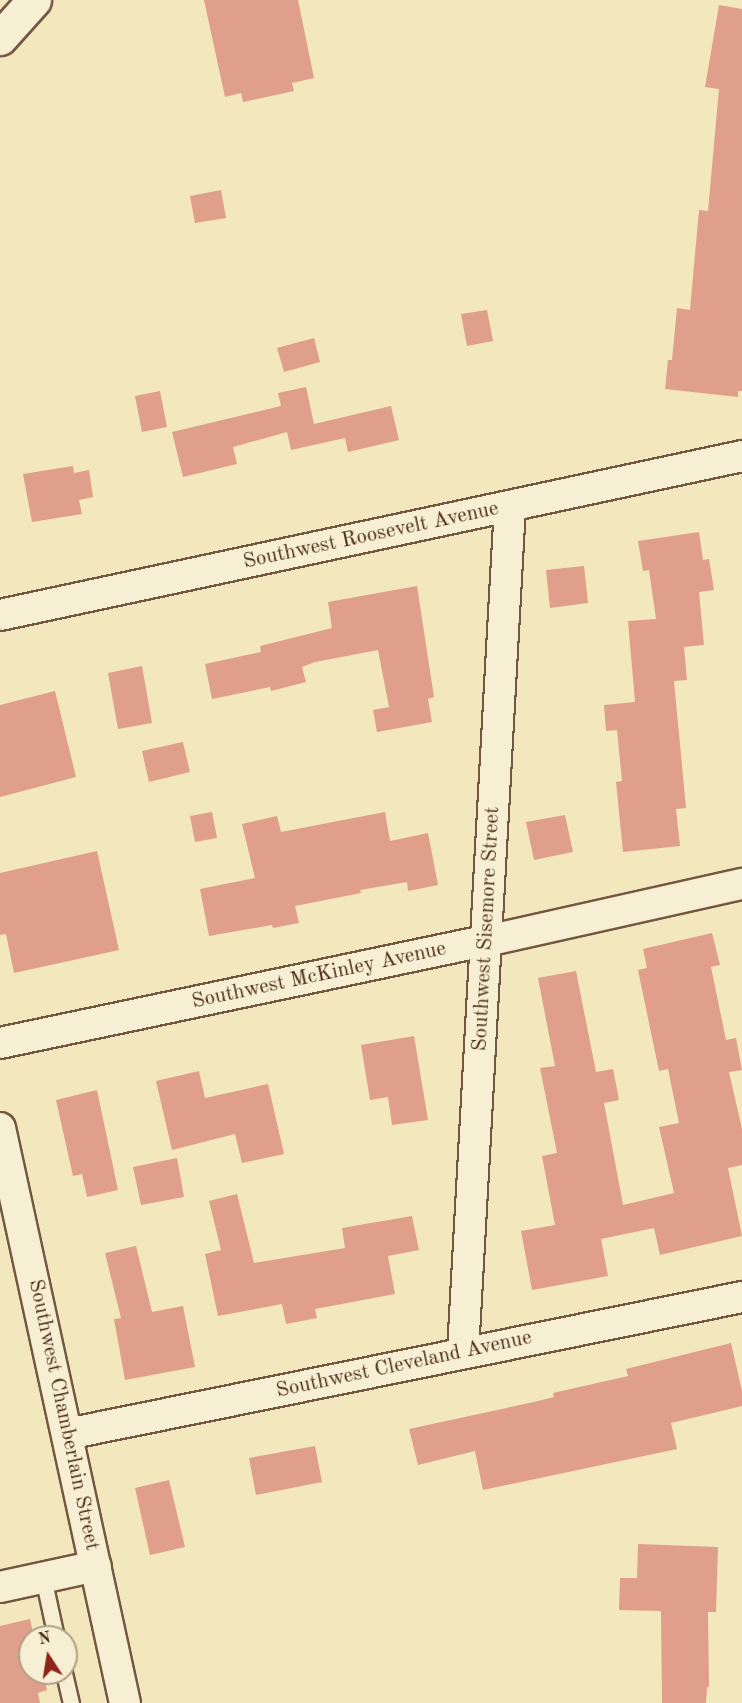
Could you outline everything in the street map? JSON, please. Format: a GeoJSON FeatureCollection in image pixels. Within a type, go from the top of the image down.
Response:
{"type":"FeatureCollection","features":[{"type":"Feature","properties":{"kind":"street"},"geometry":{"type":"LineString","coordinates":[[0,38],[34,0]]}},
{"type":"Feature","properties":{"kind":"street","name":"Southwest Roosevelt Avenue"},"geometry":{"type":"LineString","coordinates":[[0,615],[742,456]]}},
{"type":"Feature","properties":{"kind":"street","name":"Southwest Sisemore Street"},"geometry":{"type":"LineString","coordinates":[[463,1352],[510,506]]}},
{"type":"Feature","properties":{"kind":"street","name":"Southwest McKinley Avenue"},"geometry":{"type":"LineString","coordinates":[[0,1043],[486,941],[742,884]]}},
{"type":"Feature","properties":{"kind":"street","name":"Southwest Chamberlain Street"},"geometry":{"type":"LineString","coordinates":[[0,1128],[9,1208],[67,1434],[125,1703]]}},
{"type":"Feature","properties":{"kind":"street","name":"Southwest Cleveland Avenue"},"geometry":{"type":"LineString","coordinates":[[67,1434],[742,1297]]}},
{"type":"Feature","properties":{"kind":"street"},"geometry":{"type":"LineString","coordinates":[[0,1587],[96,1566]]}},
{"type":"Feature","properties":{"kind":"lane"},"geometry":{"type":"LineString","coordinates":[[43,1578],[53,1625]]}},
{"type":"Feature","properties":{"kind":"lane"},"geometry":{"type":"LineString","coordinates":[[67,1685],[71,1703]]}},
{"type":"Feature","properties":{"kind":"building"},"geometry":{"type":"Polygon","coordinates":[[[204,0],[298,0],[314,78],[292,83],[294,91],[243,102],[241,93],[225,97],[204,0]]]}},
{"type":"Feature","properties":{"kind":"building"},"geometry":{"type":"Polygon","coordinates":[[[719,5],[742,9],[742,391],[738,391],[738,397],[665,389],[668,360],[672,360],[677,308],[690,310],[699,210],[708,211],[719,89],[705,87],[719,5]]]}},
{"type":"Feature","properties":{"kind":"building"},"geometry":{"type":"Polygon","coordinates":[[[221,190],[226,218],[195,223],[190,196],[221,190]]]}},
{"type":"Feature","properties":{"kind":"building"},"geometry":{"type":"Polygon","coordinates":[[[487,310],[493,341],[467,346],[461,314],[487,310]]]}},
{"type":"Feature","properties":{"kind":"building"},"geometry":{"type":"Polygon","coordinates":[[[314,338],[320,362],[284,372],[277,348],[314,338]]]}},
{"type":"Feature","properties":{"kind":"building"},"geometry":{"type":"Polygon","coordinates":[[[306,387],[314,424],[391,406],[399,440],[348,452],[345,438],[291,450],[287,432],[233,447],[237,464],[183,477],[172,432],[281,406],[278,393],[306,387]]]}},
{"type":"Feature","properties":{"kind":"building"},"geometry":{"type":"Polygon","coordinates":[[[160,391],[167,427],[142,432],[135,396],[160,391]]]}},
{"type":"Feature","properties":{"kind":"building"},"geometry":{"type":"Polygon","coordinates":[[[73,466],[74,473],[89,470],[93,497],[79,500],[82,514],[32,522],[23,474],[73,466]]]}},
{"type":"Feature","properties":{"kind":"building"},"geometry":{"type":"Polygon","coordinates":[[[699,532],[703,560],[709,559],[714,590],[699,592],[704,645],[684,647],[687,680],[674,681],[686,808],[676,809],[680,846],[623,852],[616,782],[622,781],[617,730],[606,731],[604,705],[635,702],[628,621],[656,619],[649,570],[643,571],[638,541],[699,532]]]}},
{"type":"Feature","properties":{"kind":"building"},"geometry":{"type":"Polygon","coordinates":[[[584,566],[588,603],[550,608],[546,570],[584,566]]]}},
{"type":"Feature","properties":{"kind":"building"},"geometry":{"type":"Polygon","coordinates":[[[417,586],[434,697],[428,699],[432,722],[377,732],[373,710],[389,707],[378,650],[315,662],[302,667],[306,682],[271,691],[270,687],[212,699],[205,664],[261,652],[260,646],[332,628],[328,602],[417,586]]]}},
{"type":"Feature","properties":{"kind":"building"},"geometry":{"type":"Polygon","coordinates":[[[142,666],[152,723],[118,729],[108,673],[142,666]]]}},
{"type":"Feature","properties":{"kind":"building"},"geometry":{"type":"Polygon","coordinates":[[[55,691],[76,777],[0,797],[0,705],[55,691]]]}},
{"type":"Feature","properties":{"kind":"building"},"geometry":{"type":"Polygon","coordinates":[[[183,742],[190,772],[149,782],[142,751],[183,742]]]}},
{"type":"Feature","properties":{"kind":"building"},"geometry":{"type":"Polygon","coordinates":[[[212,812],[217,838],[195,842],[190,816],[212,812]]]}},
{"type":"Feature","properties":{"kind":"building"},"geometry":{"type":"Polygon","coordinates":[[[385,812],[390,841],[428,833],[438,885],[408,891],[407,882],[360,890],[361,893],[295,906],[299,923],[273,928],[272,925],[209,936],[200,889],[255,878],[242,824],[277,816],[281,832],[385,812]]]}},
{"type":"Feature","properties":{"kind":"building"},"geometry":{"type":"Polygon","coordinates":[[[565,815],[573,852],[534,860],[526,822],[565,815]]]}},
{"type":"Feature","properties":{"kind":"building"},"geometry":{"type":"Polygon","coordinates":[[[97,851],[119,950],[14,973],[6,934],[0,935],[0,873],[97,851]]]}},
{"type":"Feature","properties":{"kind":"building"},"geometry":{"type":"Polygon","coordinates":[[[712,933],[720,965],[711,967],[726,1040],[736,1038],[742,1070],[729,1072],[742,1129],[742,1165],[728,1168],[742,1236],[660,1255],[654,1228],[601,1239],[608,1276],[532,1290],[521,1231],[555,1225],[542,1156],[557,1153],[540,1068],[555,1066],[538,978],[576,971],[596,1072],[613,1069],[619,1100],[604,1103],[623,1205],[674,1193],[659,1127],[679,1123],[668,1069],[659,1071],[638,970],[647,968],[643,949],[712,933]]]}},
{"type":"Feature","properties":{"kind":"building"},"geometry":{"type":"Polygon","coordinates":[[[414,1036],[428,1120],[392,1125],[388,1097],[370,1100],[361,1045],[414,1036]]]}},
{"type":"Feature","properties":{"kind":"building"},"geometry":{"type":"Polygon","coordinates":[[[199,1071],[205,1098],[268,1084],[284,1154],[242,1163],[235,1134],[172,1150],[156,1081],[199,1071]]]}},
{"type":"Feature","properties":{"kind":"building"},"geometry":{"type":"Polygon","coordinates":[[[97,1090],[118,1190],[87,1197],[82,1174],[73,1176],[56,1100],[97,1090]]]}},
{"type":"Feature","properties":{"kind":"building"},"geometry":{"type":"Polygon","coordinates":[[[177,1158],[184,1197],[141,1205],[133,1167],[177,1158]]]}},
{"type":"Feature","properties":{"kind":"building"},"geometry":{"type":"Polygon","coordinates":[[[237,1194],[254,1263],[345,1248],[342,1228],[412,1216],[419,1250],[388,1256],[395,1294],[315,1309],[317,1318],[286,1324],[282,1304],[218,1316],[205,1254],[221,1250],[209,1201],[237,1194]]]}},
{"type":"Feature","properties":{"kind":"building"},"geometry":{"type":"Polygon","coordinates":[[[136,1246],[152,1312],[183,1306],[195,1367],[125,1380],[114,1319],[121,1318],[105,1253],[136,1246]]]}},
{"type":"Feature","properties":{"kind":"building"},"geometry":{"type":"Polygon","coordinates":[[[731,1343],[742,1391],[742,1406],[671,1423],[677,1449],[483,1490],[475,1451],[418,1465],[409,1429],[554,1397],[553,1393],[628,1376],[626,1369],[731,1343]]]}},
{"type":"Feature","properties":{"kind":"building"},"geometry":{"type":"Polygon","coordinates":[[[315,1446],[322,1482],[256,1495],[249,1458],[315,1446]]]}},
{"type":"Feature","properties":{"kind":"building"},"geometry":{"type":"Polygon","coordinates":[[[169,1480],[185,1547],[150,1555],[135,1488],[169,1480]]]}},
{"type":"Feature","properties":{"kind":"building"},"geometry":{"type":"Polygon","coordinates":[[[638,1544],[718,1547],[716,1612],[708,1612],[709,1687],[707,1687],[706,1703],[662,1703],[661,1611],[619,1610],[620,1578],[637,1578],[638,1544]]]}},
{"type":"Feature","properties":{"kind":"building"},"geometry":{"type":"Polygon","coordinates":[[[30,1619],[31,1625],[18,1625],[18,1685],[46,1685],[47,1690],[38,1693],[40,1703],[0,1703],[0,1626],[30,1619]]]}}]}
